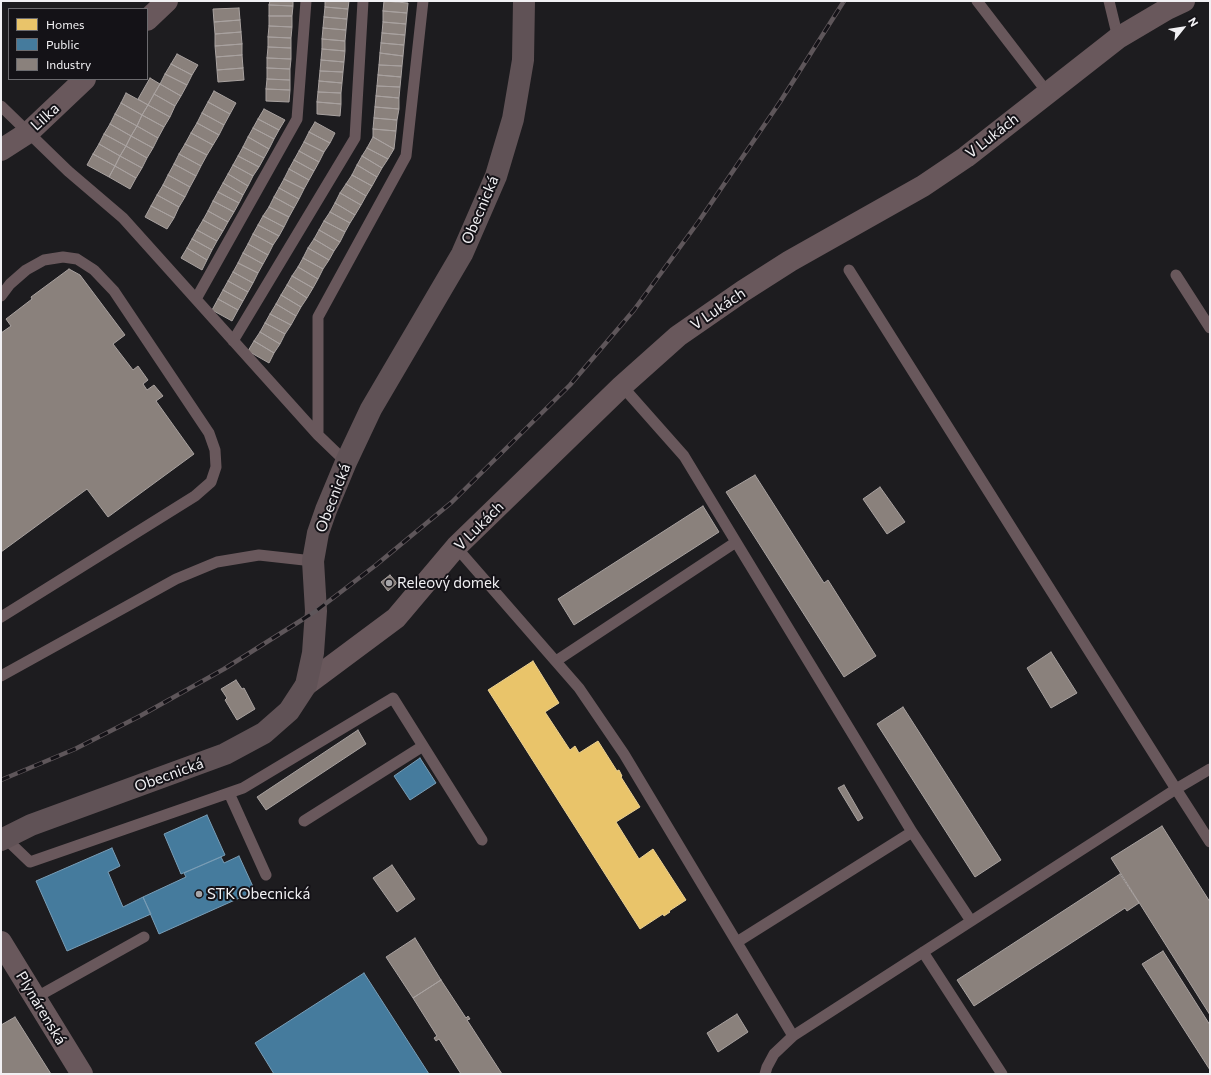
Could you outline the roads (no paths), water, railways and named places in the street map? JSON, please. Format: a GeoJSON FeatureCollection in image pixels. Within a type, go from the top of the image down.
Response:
{"type":"FeatureCollection","features":[{"type":"Feature","properties":{"kind":"street"},"geometry":{"type":"LineString","coordinates":[[148,19],[167,1]]}},
{"type":"Feature","properties":{"kind":"street","name":"Obecnická"},"geometry":{"type":"LineString","coordinates":[[3,839],[31,825],[225,754],[264,733],[289,711],[306,685],[313,653],[316,611],[313,561],[318,533],[346,462],[371,409],[462,254],[496,176],[512,119],[523,60],[524,1]]}},
{"type":"Feature","properties":{"kind":"street","name":"V Lukách"},"geometry":{"type":"LineString","coordinates":[[306,685],[396,618],[456,547],[622,386],[678,336],[743,291],[790,261],[924,186],[966,157],[1047,92],[1118,38],[1167,9],[1184,1]]}},
{"type":"Feature","properties":{"kind":"street","name":"Lilka"},"geometry":{"type":"LineString","coordinates":[[1,150],[30,132],[84,80]]}},
{"type":"Feature","properties":{"kind":"street","name":"Plynárenská"},"geometry":{"type":"LineString","coordinates":[[1,942],[82,1074]]}},
{"type":"Feature","properties":{"kind":"lane"},"geometry":{"type":"LineString","coordinates":[[196,299],[297,119],[306,1]]}},
{"type":"Feature","properties":{"kind":"lane"},"geometry":{"type":"LineString","coordinates":[[233,341],[355,138],[363,1]]}},
{"type":"Feature","properties":{"kind":"lane"},"geometry":{"type":"LineString","coordinates":[[318,434],[318,317],[406,156],[423,1]]}},
{"type":"Feature","properties":{"kind":"lane"},"geometry":{"type":"LineString","coordinates":[[977,1],[1047,92]]}},
{"type":"Feature","properties":{"kind":"lane"},"geometry":{"type":"LineString","coordinates":[[1109,1],[1118,38]]}},
{"type":"Feature","properties":{"kind":"lane"},"geometry":{"type":"LineString","coordinates":[[1,106],[30,132],[68,171],[123,218],[233,341],[318,434],[346,462]]}},
{"type":"Feature","properties":{"kind":"lane"},"geometry":{"type":"LineString","coordinates":[[1,296],[10,284],[26,270],[44,260],[63,257],[77,259],[94,270],[114,291],[209,433],[215,450],[216,467],[211,482],[195,496],[1,617]]}},
{"type":"Feature","properties":{"kind":"lane"},"geometry":{"type":"LineString","coordinates":[[849,270],[1210,842]]}},
{"type":"Feature","properties":{"kind":"lane"},"geometry":{"type":"LineString","coordinates":[[1176,275],[1210,328]]}},
{"type":"Feature","properties":{"kind":"lane"},"geometry":{"type":"LineString","coordinates":[[622,386],[684,456],[912,832],[971,921]]}},
{"type":"Feature","properties":{"kind":"lane"},"geometry":{"type":"LineString","coordinates":[[556,661],[736,542]]}},
{"type":"Feature","properties":{"kind":"lane"},"geometry":{"type":"LineString","coordinates":[[456,547],[579,688],[624,754],[793,1036]]}},
{"type":"Feature","properties":{"kind":"lane"},"geometry":{"type":"LineString","coordinates":[[1,676],[176,579],[217,562],[260,555],[313,561]]}},
{"type":"Feature","properties":{"kind":"lane"},"geometry":{"type":"LineString","coordinates":[[3,839],[30,862],[244,788],[393,698],[482,840]]}},
{"type":"Feature","properties":{"kind":"lane"},"geometry":{"type":"LineString","coordinates":[[304,821],[422,746]]}},
{"type":"Feature","properties":{"kind":"lane"},"geometry":{"type":"LineString","coordinates":[[765,1074],[774,1054],[793,1036],[1176,789],[1210,769]]}},
{"type":"Feature","properties":{"kind":"lane"},"geometry":{"type":"LineString","coordinates":[[229,793],[266,875]]}},
{"type":"Feature","properties":{"kind":"lane"},"geometry":{"type":"LineString","coordinates":[[737,942],[912,832]]}},
{"type":"Feature","properties":{"kind":"lane"},"geometry":{"type":"LineString","coordinates":[[35,998],[144,937]]}},
{"type":"Feature","properties":{"kind":"lane"},"geometry":{"type":"LineString","coordinates":[[923,952],[1002,1074]]}},
{"type":"Feature","properties":{"kind":"railway"},"geometry":{"type":"LineString","coordinates":[[1,780],[75,749],[140,716],[224,669],[316,611],[376,565],[452,502],[570,385],[634,310],[699,221],[780,102],[844,1]]}},
{"type":"Feature","properties":{"kind":"place","name":"Releový domek"},"geometry":{"type":"Point","coordinates":[389,583]}},
{"type":"Feature","properties":{"kind":"place","name":"STK Obecnická"},"geometry":{"type":"Point","coordinates":[199,894]}}]}
